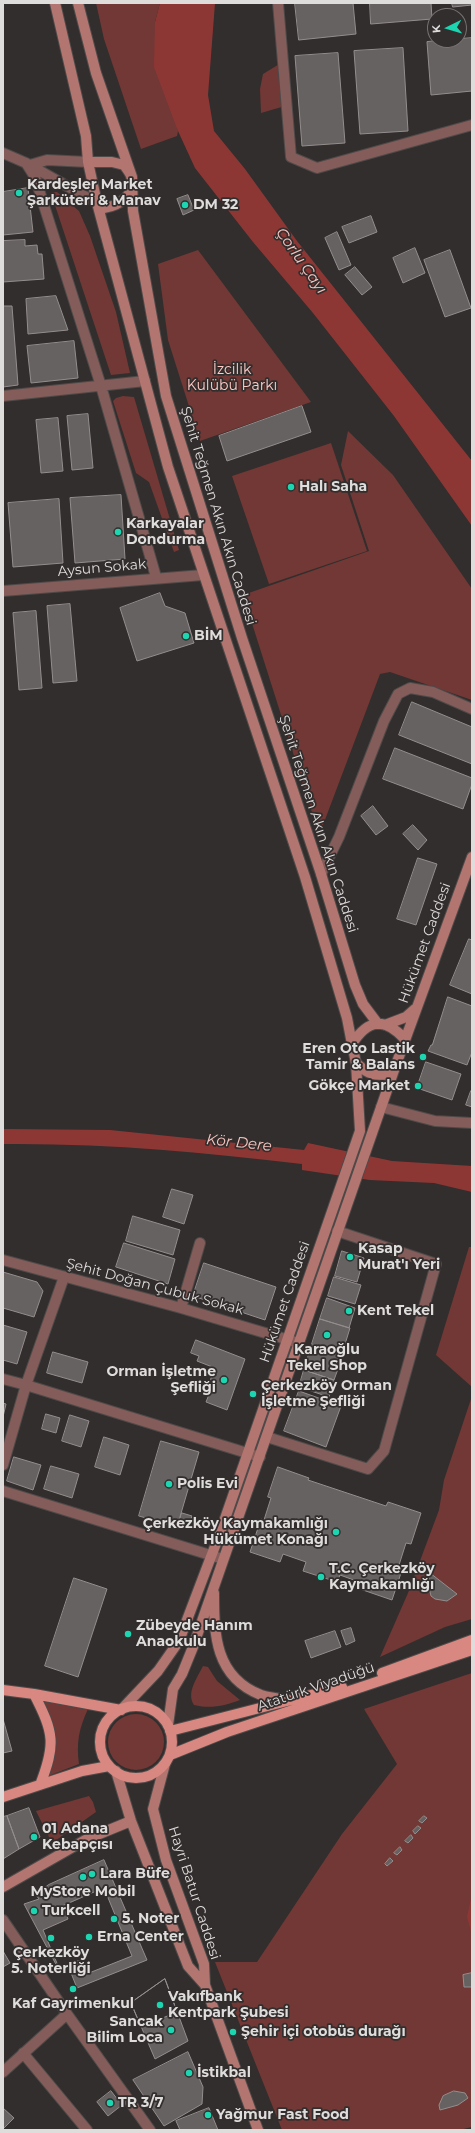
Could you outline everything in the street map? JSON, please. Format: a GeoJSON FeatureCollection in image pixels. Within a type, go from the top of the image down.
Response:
{"type":"FeatureCollection","features":[{"type":"Feature","properties":{"kind":"main road"},"geometry":{"type":"LineString","coordinates":[[55,3],[86,136],[88,162],[97,203],[104,208],[114,206],[122,202],[128,195],[132,186],[132,177],[124,166],[112,162],[88,162]]}},
{"type":"Feature","properties":{"kind":"main road","name":"Şehit Teğmen Akın Akın Caddesi"},"geometry":{"type":"LineString","coordinates":[[78,3],[96,73],[132,177],[133,211],[166,396],[242,638],[321,874],[355,985],[363,1004],[382,1024]]}},
{"type":"Feature","properties":{"kind":"main road","name":"Şehit Teğmen Akın Akın Caddesi"},"geometry":{"type":"LineString","coordinates":[[97,203],[168,467],[305,877],[346,1018],[352,1044]]}},
{"type":"Feature","properties":{"kind":"main road","name":"Hükümet Caddesi"},"geometry":{"type":"LineString","coordinates":[[405,1039],[472,857]]}},
{"type":"Feature","properties":{"kind":"main road"},"geometry":{"type":"LineString","coordinates":[[393,1073],[380,1076],[372,1074],[356,1063],[352,1044],[361,1030],[406,1017],[417,1008]]}},
{"type":"Feature","properties":{"kind":"main road"},"geometry":{"type":"LineString","coordinates":[[381,1108],[405,1039],[395,1029],[382,1024]]}},
{"type":"Feature","properties":{"kind":"main road","name":"Hükümet Caddesi"},"geometry":{"type":"LineString","coordinates":[[121,1710],[158,1671],[179,1641],[212,1555],[360,1131],[356,1063]]}},
{"type":"Feature","properties":{"kind":"main road","name":"Hükümet Caddesi"},"geometry":{"type":"LineString","coordinates":[[169,1728],[173,1689],[182,1674],[193,1647],[381,1108]]}},
{"type":"Feature","properties":{"kind":"main road"},"geometry":{"type":"LineString","coordinates":[[261,1414],[260,1433],[267,1437]]}},
{"type":"Feature","properties":{"kind":"main road"},"geometry":{"type":"LineString","coordinates":[[248,1450],[258,1438],[267,1437]]}},
{"type":"Feature","properties":{"kind":"main road"},"geometry":{"type":"LineString","coordinates":[[214,1585],[214,1628],[221,1659],[240,1683],[261,1695],[291,1700]]}},
{"type":"Feature","properties":{"kind":"main road","name":"Atatürk Viyadüğü"},"geometry":{"type":"LineString","coordinates":[[169,1728],[291,1700],[347,1685],[472,1640]]}},
{"type":"Feature","properties":{"kind":"main road","name":"Atatürk Viyadüğü"},"geometry":{"type":"LineString","coordinates":[[168,1759],[207,1739],[472,1650]]}},
{"type":"Feature","properties":{"kind":"main road"},"geometry":{"type":"LineString","coordinates":[[3,1690],[34,1694],[121,1710]]}},
{"type":"Feature","properties":{"kind":"main road"},"geometry":{"type":"LineString","coordinates":[[34,1694],[46,1718],[51,1739],[50,1756],[40,1785]]}},
{"type":"Feature","properties":{"kind":"main road"},"geometry":{"type":"LineString","coordinates":[[134,1706],[147,1708],[159,1714],[169,1728],[172,1745],[168,1759],[153,1774],[138,1778],[128,1777],[113,1769],[104,1757],[101,1746],[101,1735],[105,1725],[112,1716],[121,1710],[134,1706]]}},
{"type":"Feature","properties":{"kind":"main road","name":"Hayri Batur Caddesi"},"geometry":{"type":"LineString","coordinates":[[168,1759],[154,1809],[166,1860],[204,1964],[205,1985],[256,2130]]}},
{"type":"Feature","properties":{"kind":"main road"},"geometry":{"type":"LineString","coordinates":[[3,1797],[82,1771],[113,1769]]}},
{"type":"Feature","properties":{"kind":"main road","name":"Hayri Batur Caddesi"},"geometry":{"type":"LineString","coordinates":[[113,1769],[130,1821],[188,1966],[205,1985]]}},
{"type":"Feature","properties":{"kind":"main road"},"geometry":{"type":"LineString","coordinates":[[3,1887],[87,1839],[130,1821]]}},
{"type":"Feature","properties":{"kind":"street"},"geometry":{"type":"LineString","coordinates":[[278,3],[291,157],[317,168],[472,125]]}},
{"type":"Feature","properties":{"kind":"street"},"geometry":{"type":"LineString","coordinates":[[3,153],[28,164],[97,203]]}},
{"type":"Feature","properties":{"kind":"street"},"geometry":{"type":"LineString","coordinates":[[28,164],[47,160],[88,162]]}},
{"type":"Feature","properties":{"kind":"street"},"geometry":{"type":"LineString","coordinates":[[28,164],[35,177],[101,386],[156,577]]}},
{"type":"Feature","properties":{"kind":"street"},"geometry":{"type":"LineString","coordinates":[[3,396],[145,381]]}},
{"type":"Feature","properties":{"kind":"street","name":"Aysun Sokak"},"geometry":{"type":"LineString","coordinates":[[3,591],[203,574]]}},
{"type":"Feature","properties":{"kind":"street"},"geometry":{"type":"LineString","coordinates":[[321,874],[339,838],[384,721],[398,694],[410,688],[433,692],[472,709]]}},
{"type":"Feature","properties":{"kind":"street"},"geometry":{"type":"LineString","coordinates":[[381,1108],[435,1121],[472,1123]]}},
{"type":"Feature","properties":{"kind":"street"},"geometry":{"type":"LineString","coordinates":[[267,1437],[368,1469],[384,1451],[436,1264],[337,1231]]}},
{"type":"Feature","properties":{"kind":"street"},"geometry":{"type":"LineString","coordinates":[[182,1308],[200,1243]]}},
{"type":"Feature","properties":{"kind":"street","name":"Şehit Doğan Çubuk Sokak"},"geometry":{"type":"LineString","coordinates":[[3,1260],[182,1308],[299,1343]]}},
{"type":"Feature","properties":{"kind":"street"},"geometry":{"type":"LineString","coordinates":[[3,1465],[26,1385],[64,1277]]}},
{"type":"Feature","properties":{"kind":"street"},"geometry":{"type":"LineString","coordinates":[[3,1379],[248,1450],[260,1457]]}},
{"type":"Feature","properties":{"kind":"street"},"geometry":{"type":"LineString","coordinates":[[3,1491],[223,1559]]}},
{"type":"Feature","properties":{"kind":"street"},"geometry":{"type":"LineString","coordinates":[[3,1920],[67,2014],[150,2130]]}},
{"type":"Feature","properties":{"kind":"street"},"geometry":{"type":"LineString","coordinates":[[3,2072],[67,2014]]}},
{"type":"Feature","properties":{"kind":"street"},"geometry":{"type":"LineString","coordinates":[[23,2053],[87,2130]]}},
{"type":"Feature","properties":{"kind":"green space"},"geometry":{"type":"Polygon","coordinates":[[[96,3],[160,3],[155,22],[178,131],[177,136],[141,149],[104,39],[96,3]]]}},
{"type":"Feature","properties":{"kind":"green space"},"geometry":{"type":"Polygon","coordinates":[[[281,63],[285,106],[261,113],[260,89],[263,74],[281,63]]]}},
{"type":"Feature","properties":{"kind":"green space"},"geometry":{"type":"Polygon","coordinates":[[[57,192],[79,211],[90,236],[116,312],[130,373],[111,375],[51,193],[57,192]]]}},
{"type":"Feature","properties":{"kind":"green space","name":"İzcilik Kulübü Parkı"},"geometry":{"type":"Polygon","coordinates":[[[198,250],[311,402],[200,441],[168,340],[158,264],[198,250]]]}},
{"type":"Feature","properties":{"kind":"green space"},"geometry":{"type":"Polygon","coordinates":[[[123,396],[134,397],[179,550],[174,552],[149,482],[136,473],[113,401],[116,398],[123,396]]]}},
{"type":"Feature","properties":{"kind":"green space"},"geometry":{"type":"Polygon","coordinates":[[[348,431],[393,475],[472,589],[472,700],[390,672],[380,674],[323,825],[316,825],[243,595],[369,551],[341,465],[348,431]]]}},
{"type":"Feature","properties":{"kind":"green space"},"geometry":{"type":"Polygon","coordinates":[[[331,443],[367,551],[269,584],[232,476],[331,443]]]}},
{"type":"Feature","properties":{"kind":"green space"},"geometry":{"type":"Polygon","coordinates":[[[469,1247],[472,1247],[472,1387],[436,1355],[469,1247]]]}},
{"type":"Feature","properties":{"kind":"green space"},"geometry":{"type":"Polygon","coordinates":[[[472,1396],[472,1619],[445,1627],[380,1657],[408,1593],[439,1510],[444,1480],[472,1396]]]}},
{"type":"Feature","properties":{"kind":"green space"},"geometry":{"type":"Polygon","coordinates":[[[203,1666],[208,1667],[217,1681],[240,1700],[217,1706],[206,1707],[194,1705],[191,1696],[193,1686],[203,1666]]]}},
{"type":"Feature","properties":{"kind":"green space"},"geometry":{"type":"Polygon","coordinates":[[[472,1673],[472,2127],[459,2130],[282,2130],[215,1962],[257,1962],[342,1834],[397,1764],[364,1709],[472,1673]]]}},
{"type":"Feature","properties":{"kind":"green space"},"geometry":{"type":"Polygon","coordinates":[[[42,1701],[88,1709],[82,1723],[79,1736],[79,1764],[48,1776],[52,1765],[55,1747],[52,1730],[42,1701]]]}},
{"type":"Feature","properties":{"kind":"green space"},"geometry":{"type":"Polygon","coordinates":[[[136,1714],[147,1716],[156,1722],[162,1731],[164,1742],[162,1753],[156,1762],[147,1768],[136,1770],[125,1768],[116,1762],[110,1753],[108,1742],[110,1731],[116,1722],[125,1716],[136,1714]]]}},
{"type":"Feature","properties":{"kind":"green space"},"geometry":{"type":"Polygon","coordinates":[[[89,1796],[93,1802],[96,1812],[52,1843],[36,1811],[89,1796]]]}},
{"type":"Feature","properties":{"kind":"water","name":"Çorlu Çayı"},"geometry":{"type":"Polygon","coordinates":[[[160,3],[215,3],[208,95],[214,131],[245,169],[297,241],[472,461],[472,526],[394,416],[313,313],[253,242],[195,168],[178,131],[154,67],[155,22],[160,3]]]}},
{"type":"Feature","properties":{"kind":"water"},"geometry":{"type":"Polygon","coordinates":[[[3,1129],[110,1130],[304,1150],[308,1143],[392,1161],[472,1166],[472,1192],[434,1183],[370,1180],[302,1170],[302,1164],[228,1156],[153,1149],[78,1145],[3,1144],[3,1129]]]}},
{"type":"Feature","properties":{"kind":"water"},"geometry":{"type":"Polygon","coordinates":[[[472,1894],[472,1935],[467,1917],[472,1894]]]}},
{"type":"Feature","properties":{"kind":"building"},"geometry":{"type":"Polygon","coordinates":[[[295,3],[353,3],[356,34],[299,40],[295,3]]]}},
{"type":"Feature","properties":{"kind":"building"},"geometry":{"type":"Polygon","coordinates":[[[370,3],[431,3],[431,8],[427,8],[427,19],[371,24],[370,3]]]}},
{"type":"Feature","properties":{"kind":"building"},"geometry":{"type":"Polygon","coordinates":[[[452,3],[472,3],[472,5],[453,7],[452,3]]]}},
{"type":"Feature","properties":{"kind":"building"},"geometry":{"type":"Polygon","coordinates":[[[467,38],[472,38],[472,91],[431,95],[427,48],[467,48],[467,38]]]}},
{"type":"Feature","properties":{"kind":"building"},"geometry":{"type":"Polygon","coordinates":[[[403,48],[408,131],[360,134],[354,51],[403,48]]]}},
{"type":"Feature","properties":{"kind":"building"},"geometry":{"type":"Polygon","coordinates":[[[338,53],[345,143],[302,146],[295,56],[338,53]]]}},
{"type":"Feature","properties":{"kind":"building"},"geometry":{"type":"Polygon","coordinates":[[[28,188],[33,232],[3,235],[3,192],[28,188]]]}},
{"type":"Feature","properties":{"kind":"building","name":"DM 32"},"geometry":{"type":"Polygon","coordinates":[[[188,195],[194,210],[183,215],[177,199],[188,195]]]}},
{"type":"Feature","properties":{"kind":"building"},"geometry":{"type":"Polygon","coordinates":[[[371,216],[377,232],[349,243],[342,227],[371,216]]]}},
{"type":"Feature","properties":{"kind":"building"},"geometry":{"type":"Polygon","coordinates":[[[337,232],[351,265],[339,270],[325,238],[337,232]]]}},
{"type":"Feature","properties":{"kind":"building"},"geometry":{"type":"Polygon","coordinates":[[[25,240],[25,246],[37,245],[38,254],[42,254],[44,279],[3,282],[3,241],[25,240]]]}},
{"type":"Feature","properties":{"kind":"building"},"geometry":{"type":"Polygon","coordinates":[[[415,248],[425,273],[403,283],[393,258],[415,248]]]}},
{"type":"Feature","properties":{"kind":"building"},"geometry":{"type":"Polygon","coordinates":[[[450,250],[471,308],[445,317],[424,260],[450,250]]]}},
{"type":"Feature","properties":{"kind":"building"},"geometry":{"type":"Polygon","coordinates":[[[355,267],[372,287],[362,295],[345,275],[355,267]]]}},
{"type":"Feature","properties":{"kind":"building"},"geometry":{"type":"Polygon","coordinates":[[[56,296],[68,330],[28,334],[26,299],[56,296]]]}},
{"type":"Feature","properties":{"kind":"building"},"geometry":{"type":"Polygon","coordinates":[[[3,306],[12,306],[18,385],[3,387],[3,306]]]}},
{"type":"Feature","properties":{"kind":"building"},"geometry":{"type":"Polygon","coordinates":[[[74,341],[78,378],[31,383],[27,346],[74,341]]]}},
{"type":"Feature","properties":{"kind":"building"},"geometry":{"type":"Polygon","coordinates":[[[302,406],[311,432],[227,461],[219,436],[302,406]]]}},
{"type":"Feature","properties":{"kind":"building"},"geometry":{"type":"Polygon","coordinates":[[[88,414],[93,468],[72,470],[67,416],[88,414]]]}},
{"type":"Feature","properties":{"kind":"building"},"geometry":{"type":"Polygon","coordinates":[[[58,418],[63,471],[41,473],[36,420],[58,418]]]}},
{"type":"Feature","properties":{"kind":"building"},"geometry":{"type":"Polygon","coordinates":[[[121,495],[125,559],[75,563],[70,498],[121,495]]]}},
{"type":"Feature","properties":{"kind":"building"},"geometry":{"type":"Polygon","coordinates":[[[59,499],[63,563],[13,567],[8,503],[59,499]]]}},
{"type":"Feature","properties":{"kind":"building"},"geometry":{"type":"Polygon","coordinates":[[[160,593],[165,606],[185,613],[194,643],[137,661],[120,608],[160,593]]]}},
{"type":"Feature","properties":{"kind":"building"},"geometry":{"type":"Polygon","coordinates":[[[70,604],[77,681],[53,683],[47,606],[70,604]]]}},
{"type":"Feature","properties":{"kind":"building"},"geometry":{"type":"Polygon","coordinates":[[[36,611],[42,688],[19,690],[13,613],[36,611]]]}},
{"type":"Feature","properties":{"kind":"building"},"geometry":{"type":"Polygon","coordinates":[[[412,702],[472,727],[472,764],[399,735],[412,702]]]}},
{"type":"Feature","properties":{"kind":"building"},"geometry":{"type":"Polygon","coordinates":[[[395,748],[472,778],[472,784],[463,809],[383,779],[395,748]]]}},
{"type":"Feature","properties":{"kind":"building"},"geometry":{"type":"Polygon","coordinates":[[[373,806],[388,826],[376,835],[361,816],[373,806]]]}},
{"type":"Feature","properties":{"kind":"building"},"geometry":{"type":"Polygon","coordinates":[[[413,825],[427,840],[418,850],[403,834],[413,825]]]}},
{"type":"Feature","properties":{"kind":"building"},"geometry":{"type":"Polygon","coordinates":[[[418,858],[437,864],[416,925],[397,919],[418,858]]]}},
{"type":"Feature","properties":{"kind":"building"},"geometry":{"type":"Polygon","coordinates":[[[469,939],[472,940],[472,994],[450,985],[469,939]]]}},
{"type":"Feature","properties":{"kind":"building"},"geometry":{"type":"Polygon","coordinates":[[[448,997],[472,1006],[472,1052],[467,1065],[428,1051],[432,1045],[448,997]]]}},
{"type":"Feature","properties":{"kind":"building"},"geometry":{"type":"Polygon","coordinates":[[[426,1062],[461,1074],[452,1100],[417,1088],[426,1062]]]}},
{"type":"Feature","properties":{"kind":"building"},"geometry":{"type":"Polygon","coordinates":[[[471,1091],[472,1092],[472,1107],[466,1105],[471,1091]]]}},
{"type":"Feature","properties":{"kind":"building"},"geometry":{"type":"Polygon","coordinates":[[[172,1189],[193,1195],[184,1224],[163,1217],[172,1189]]]}},
{"type":"Feature","properties":{"kind":"building"},"geometry":{"type":"Polygon","coordinates":[[[133,1216],[180,1230],[173,1255],[126,1241],[133,1216]]]}},
{"type":"Feature","properties":{"kind":"building"},"geometry":{"type":"Polygon","coordinates":[[[124,1243],[175,1259],[168,1284],[116,1267],[124,1243]]]}},
{"type":"Feature","properties":{"kind":"building"},"geometry":{"type":"Polygon","coordinates":[[[342,1251],[364,1258],[357,1282],[335,1276],[342,1251]]]}},
{"type":"Feature","properties":{"kind":"building"},"geometry":{"type":"Polygon","coordinates":[[[204,1263],[276,1287],[265,1320],[193,1296],[204,1263]]]}},
{"type":"Feature","properties":{"kind":"building"},"geometry":{"type":"Polygon","coordinates":[[[3,1272],[37,1282],[43,1291],[34,1317],[3,1308],[3,1272]]]}},
{"type":"Feature","properties":{"kind":"building"},"geometry":{"type":"Polygon","coordinates":[[[334,1277],[361,1285],[355,1304],[328,1296],[334,1277]]]}},
{"type":"Feature","properties":{"kind":"building"},"geometry":{"type":"Polygon","coordinates":[[[327,1298],[355,1308],[349,1328],[320,1319],[327,1298]]]}},
{"type":"Feature","properties":{"kind":"building"},"geometry":{"type":"Polygon","coordinates":[[[320,1319],[350,1328],[342,1354],[312,1344],[320,1319]]]}},
{"type":"Feature","properties":{"kind":"building"},"geometry":{"type":"Polygon","coordinates":[[[3,1325],[27,1332],[17,1364],[3,1360],[3,1325]]]}},
{"type":"Feature","properties":{"kind":"building","name":"Orman İşletme Şefliği"},"geometry":{"type":"Polygon","coordinates":[[[196,1340],[245,1359],[227,1410],[206,1402],[210,1392],[206,1391],[215,1368],[197,1361],[199,1356],[191,1353],[196,1340]]]}},
{"type":"Feature","properties":{"kind":"building"},"geometry":{"type":"Polygon","coordinates":[[[312,1345],[343,1355],[334,1380],[304,1370],[312,1345]]]}},
{"type":"Feature","properties":{"kind":"building"},"geometry":{"type":"Polygon","coordinates":[[[53,1352],[88,1362],[82,1383],[47,1373],[53,1352]]]}},
{"type":"Feature","properties":{"kind":"building"},"geometry":{"type":"Polygon","coordinates":[[[304,1370],[334,1380],[329,1397],[299,1387],[304,1370]]]}},
{"type":"Feature","properties":{"kind":"building"},"geometry":{"type":"Polygon","coordinates":[[[299,1391],[341,1406],[326,1447],[284,1431],[299,1391]]]}},
{"type":"Feature","properties":{"kind":"building"},"geometry":{"type":"Polygon","coordinates":[[[3,1403],[6,1404],[3,1417],[3,1403]]]}},
{"type":"Feature","properties":{"kind":"building"},"geometry":{"type":"Polygon","coordinates":[[[46,1414],[60,1418],[56,1433],[42,1429],[46,1414]]]}},
{"type":"Feature","properties":{"kind":"building"},"geometry":{"type":"Polygon","coordinates":[[[70,1415],[89,1421],[81,1447],[62,1441],[70,1415]]]}},
{"type":"Feature","properties":{"kind":"building"},"geometry":{"type":"Polygon","coordinates":[[[104,1437],[129,1445],[120,1475],[95,1467],[104,1437]]]}},
{"type":"Feature","properties":{"kind":"building","name":"Polis Evi"},"geometry":{"type":"Polygon","coordinates":[[[161,1441],[199,1452],[177,1527],[139,1516],[161,1441]]]}},
{"type":"Feature","properties":{"kind":"building"},"geometry":{"type":"Polygon","coordinates":[[[14,1457],[41,1465],[33,1490],[7,1481],[14,1457]]]}},
{"type":"Feature","properties":{"kind":"building"},"geometry":{"type":"Polygon","coordinates":[[[51,1466],[79,1474],[72,1498],[44,1489],[51,1466]]]}},
{"type":"Feature","properties":{"kind":"building","name":"Çerkezköy Kaymakamlığı Hükümet Konağı"},"geometry":{"type":"Polygon","coordinates":[[[278,1467],[309,1478],[308,1480],[386,1506],[388,1502],[421,1513],[411,1544],[406,1543],[399,1565],[403,1567],[392,1600],[360,1589],[362,1583],[340,1575],[337,1582],[303,1571],[306,1562],[283,1554],[280,1562],[250,1552],[261,1519],[264,1520],[271,1498],[268,1497],[278,1467]]]}},
{"type":"Feature","properties":{"kind":"building"},"geometry":{"type":"Polygon","coordinates":[[[182,1513],[192,1516],[189,1526],[179,1523],[182,1513]]]}},
{"type":"Feature","properties":{"kind":"building"},"geometry":{"type":"Polygon","coordinates":[[[430,1573],[457,1594],[447,1601],[435,1599],[431,1596],[429,1588],[430,1573]]]}},
{"type":"Feature","properties":{"kind":"building"},"geometry":{"type":"Polygon","coordinates":[[[74,1578],[107,1589],[78,1677],[45,1666],[74,1578]]]}},
{"type":"Feature","properties":{"kind":"building"},"geometry":{"type":"Polygon","coordinates":[[[351,1628],[355,1641],[346,1645],[341,1631],[351,1628]]]}},
{"type":"Feature","properties":{"kind":"building"},"geometry":{"type":"Polygon","coordinates":[[[335,1631],[341,1647],[311,1658],[305,1641],[335,1631]]]}},
{"type":"Feature","properties":{"kind":"building"},"geometry":{"type":"Polygon","coordinates":[[[3,1719],[12,1751],[3,1753],[3,1719]]]}},
{"type":"Feature","properties":{"kind":"building"},"geometry":{"type":"Polygon","coordinates":[[[29,1808],[40,1837],[19,1849],[7,1816],[29,1808]]]}},
{"type":"Feature","properties":{"kind":"building"},"geometry":{"type":"Polygon","coordinates":[[[7,1816],[19,1849],[3,1859],[3,1817],[7,1816]]]}},
{"type":"Feature","properties":{"kind":"building"},"geometry":{"type":"Polygon","coordinates":[[[424,1816],[427,1818],[422,1823],[419,1821],[424,1816]]]}},
{"type":"Feature","properties":{"kind":"building"},"geometry":{"type":"Polygon","coordinates":[[[418,1826],[421,1828],[415,1834],[413,1831],[418,1826]]]}},
{"type":"Feature","properties":{"kind":"building"},"geometry":{"type":"Polygon","coordinates":[[[411,1835],[413,1838],[408,1843],[405,1841],[411,1835]]]}},
{"type":"Feature","properties":{"kind":"building"},"geometry":{"type":"Polygon","coordinates":[[[400,1847],[402,1850],[397,1855],[394,1853],[400,1847]]]}},
{"type":"Feature","properties":{"kind":"building"},"geometry":{"type":"Polygon","coordinates":[[[390,1858],[393,1861],[387,1866],[385,1864],[390,1858]]]}},
{"type":"Feature","properties":{"kind":"building","name":"Erna Center"},"geometry":{"type":"Polygon","coordinates":[[[104,1860],[147,1960],[77,1988],[69,1968],[60,1972],[24,1904],[39,1899],[36,1895],[48,1885],[104,1860]]]}},
{"type":"Feature","properties":{"kind":"building"},"geometry":{"type":"Polygon","coordinates":[[[104,1888],[132,1956],[89,1973],[83,1959],[59,1968],[43,1930],[68,1919],[63,1906],[104,1888]]]}},
{"type":"Feature","properties":{"kind":"building"},"geometry":{"type":"Polygon","coordinates":[[[3,1951],[10,1963],[3,1967],[3,1951]]]}},
{"type":"Feature","properties":{"kind":"building"},"geometry":{"type":"Polygon","coordinates":[[[472,1973],[472,1987],[464,1987],[463,1975],[472,1973]]]}},
{"type":"Feature","properties":{"kind":"building"},"geometry":{"type":"Polygon","coordinates":[[[165,1979],[188,2041],[155,2059],[131,2003],[165,1979]]]}},
{"type":"Feature","properties":{"kind":"building"},"geometry":{"type":"Polygon","coordinates":[[[165,1979],[177,2012],[141,2027],[131,2003],[165,1979]]]}},
{"type":"Feature","properties":{"kind":"building"},"geometry":{"type":"Polygon","coordinates":[[[188,2052],[203,2087],[202,2104],[164,2126],[133,2080],[188,2052]]]}},
{"type":"Feature","properties":{"kind":"building","name":"TR 3/7"},"geometry":{"type":"Polygon","coordinates":[[[111,2091],[122,2105],[108,2116],[97,2102],[111,2091]]]}},
{"type":"Feature","properties":{"kind":"building"},"geometry":{"type":"Polygon","coordinates":[[[454,2091],[465,2093],[468,2098],[458,2105],[440,2110],[439,2105],[443,2096],[454,2091]]]}},
{"type":"Feature","properties":{"kind":"building"},"geometry":{"type":"Polygon","coordinates":[[[3,2108],[14,2118],[3,2129],[3,2108]]]}},
{"type":"Feature","properties":{"kind":"building"},"geometry":{"type":"Polygon","coordinates":[[[209,2108],[218,2130],[180,2130],[176,2121],[209,2108]]]}},
{"type":"Feature","properties":{"kind":"place","name":"Kardeşler Market Şarküteri & Manav"},"geometry":{"type":"Point","coordinates":[19,193]}},
{"type":"Feature","properties":{"kind":"place","name":"DM 32"},"geometry":{"type":"Point","coordinates":[185,205]}},
{"type":"Feature","properties":{"kind":"place","name":"Halı Saha"},"geometry":{"type":"Point","coordinates":[291,487]}},
{"type":"Feature","properties":{"kind":"place","name":"Karkayalar Dondurma"},"geometry":{"type":"Point","coordinates":[118,532]}},
{"type":"Feature","properties":{"kind":"place","name":"BİM"},"geometry":{"type":"Point","coordinates":[186,636]}},
{"type":"Feature","properties":{"kind":"place","name":"Eren Oto Lastik Tamir & Balans"},"geometry":{"type":"Point","coordinates":[423,1057]}},
{"type":"Feature","properties":{"kind":"place","name":"Gökçe Market"},"geometry":{"type":"Point","coordinates":[418,1086]}},
{"type":"Feature","properties":{"kind":"place","name":"Kasap Murat'ı Yeri"},"geometry":{"type":"Point","coordinates":[350,1257]}},
{"type":"Feature","properties":{"kind":"place","name":"Kent Tekel"},"geometry":{"type":"Point","coordinates":[349,1311]}},
{"type":"Feature","properties":{"kind":"place","name":"Karaoğlu Tekel Shop"},"geometry":{"type":"Point","coordinates":[327,1335]}},
{"type":"Feature","properties":{"kind":"place","name":"Orman İşletme Şefliği"},"geometry":{"type":"Point","coordinates":[224,1380]}},
{"type":"Feature","properties":{"kind":"place","name":"Çerkezköy Orman İşletme Şefliği"},"geometry":{"type":"Point","coordinates":[253,1394]}},
{"type":"Feature","properties":{"kind":"place","name":"Polis Evi"},"geometry":{"type":"Point","coordinates":[169,1484]}},
{"type":"Feature","properties":{"kind":"place","name":"Çerkezköy Kaymakamlığı Hükümet Konağı"},"geometry":{"type":"Point","coordinates":[336,1532]}},
{"type":"Feature","properties":{"kind":"place","name":"T.C. Çerkezköy Kaymakamlığı"},"geometry":{"type":"Point","coordinates":[321,1577]}},
{"type":"Feature","properties":{"kind":"place","name":"Zübeyde Hanım Anaokulu"},"geometry":{"type":"Point","coordinates":[128,1634]}},
{"type":"Feature","properties":{"kind":"place","name":"01 Adana Kebapçısı"},"geometry":{"type":"Point","coordinates":[34,1837]}},
{"type":"Feature","properties":{"kind":"place","name":"Lara Büfe"},"geometry":{"type":"Point","coordinates":[92,1874]}},
{"type":"Feature","properties":{"kind":"place","name":"MyStore Mobil"},"geometry":{"type":"Point","coordinates":[83,1877]}},
{"type":"Feature","properties":{"kind":"place","name":"Turkcell"},"geometry":{"type":"Point","coordinates":[34,1911]}},
{"type":"Feature","properties":{"kind":"place","name":"5. Noter"},"geometry":{"type":"Point","coordinates":[114,1919]}},
{"type":"Feature","properties":{"kind":"place","name":"Erna Center"},"geometry":{"type":"Point","coordinates":[89,1937]}},
{"type":"Feature","properties":{"kind":"place","name":"Çerkezköy 5. Noterliği"},"geometry":{"type":"Point","coordinates":[51,1938]}},
{"type":"Feature","properties":{"kind":"place","name":"Kaf Gayrimenkul"},"geometry":{"type":"Point","coordinates":[73,1989]}},
{"type":"Feature","properties":{"kind":"place","name":"Vakıfbank Kentpark Şubesi"},"geometry":{"type":"Point","coordinates":[160,2005]}},
{"type":"Feature","properties":{"kind":"place","name":"Sancak Bilim Loca"},"geometry":{"type":"Point","coordinates":[171,2030]}},
{"type":"Feature","properties":{"kind":"place","name":"Şehir içi otobüs durağı"},"geometry":{"type":"Point","coordinates":[233,2032]}},
{"type":"Feature","properties":{"kind":"place","name":"İstikbal"},"geometry":{"type":"Point","coordinates":[189,2073]}},
{"type":"Feature","properties":{"kind":"place","name":"TR 3/7"},"geometry":{"type":"Point","coordinates":[110,2103]}},
{"type":"Feature","properties":{"kind":"place","name":"Yağmur Fast Food"},"geometry":{"type":"Point","coordinates":[208,2115]}},
{"type":"Feature","properties":{"kind":"water label","name":"Kör Dere"},"geometry":{"type":"Point","coordinates":[239,1143]}}]}
